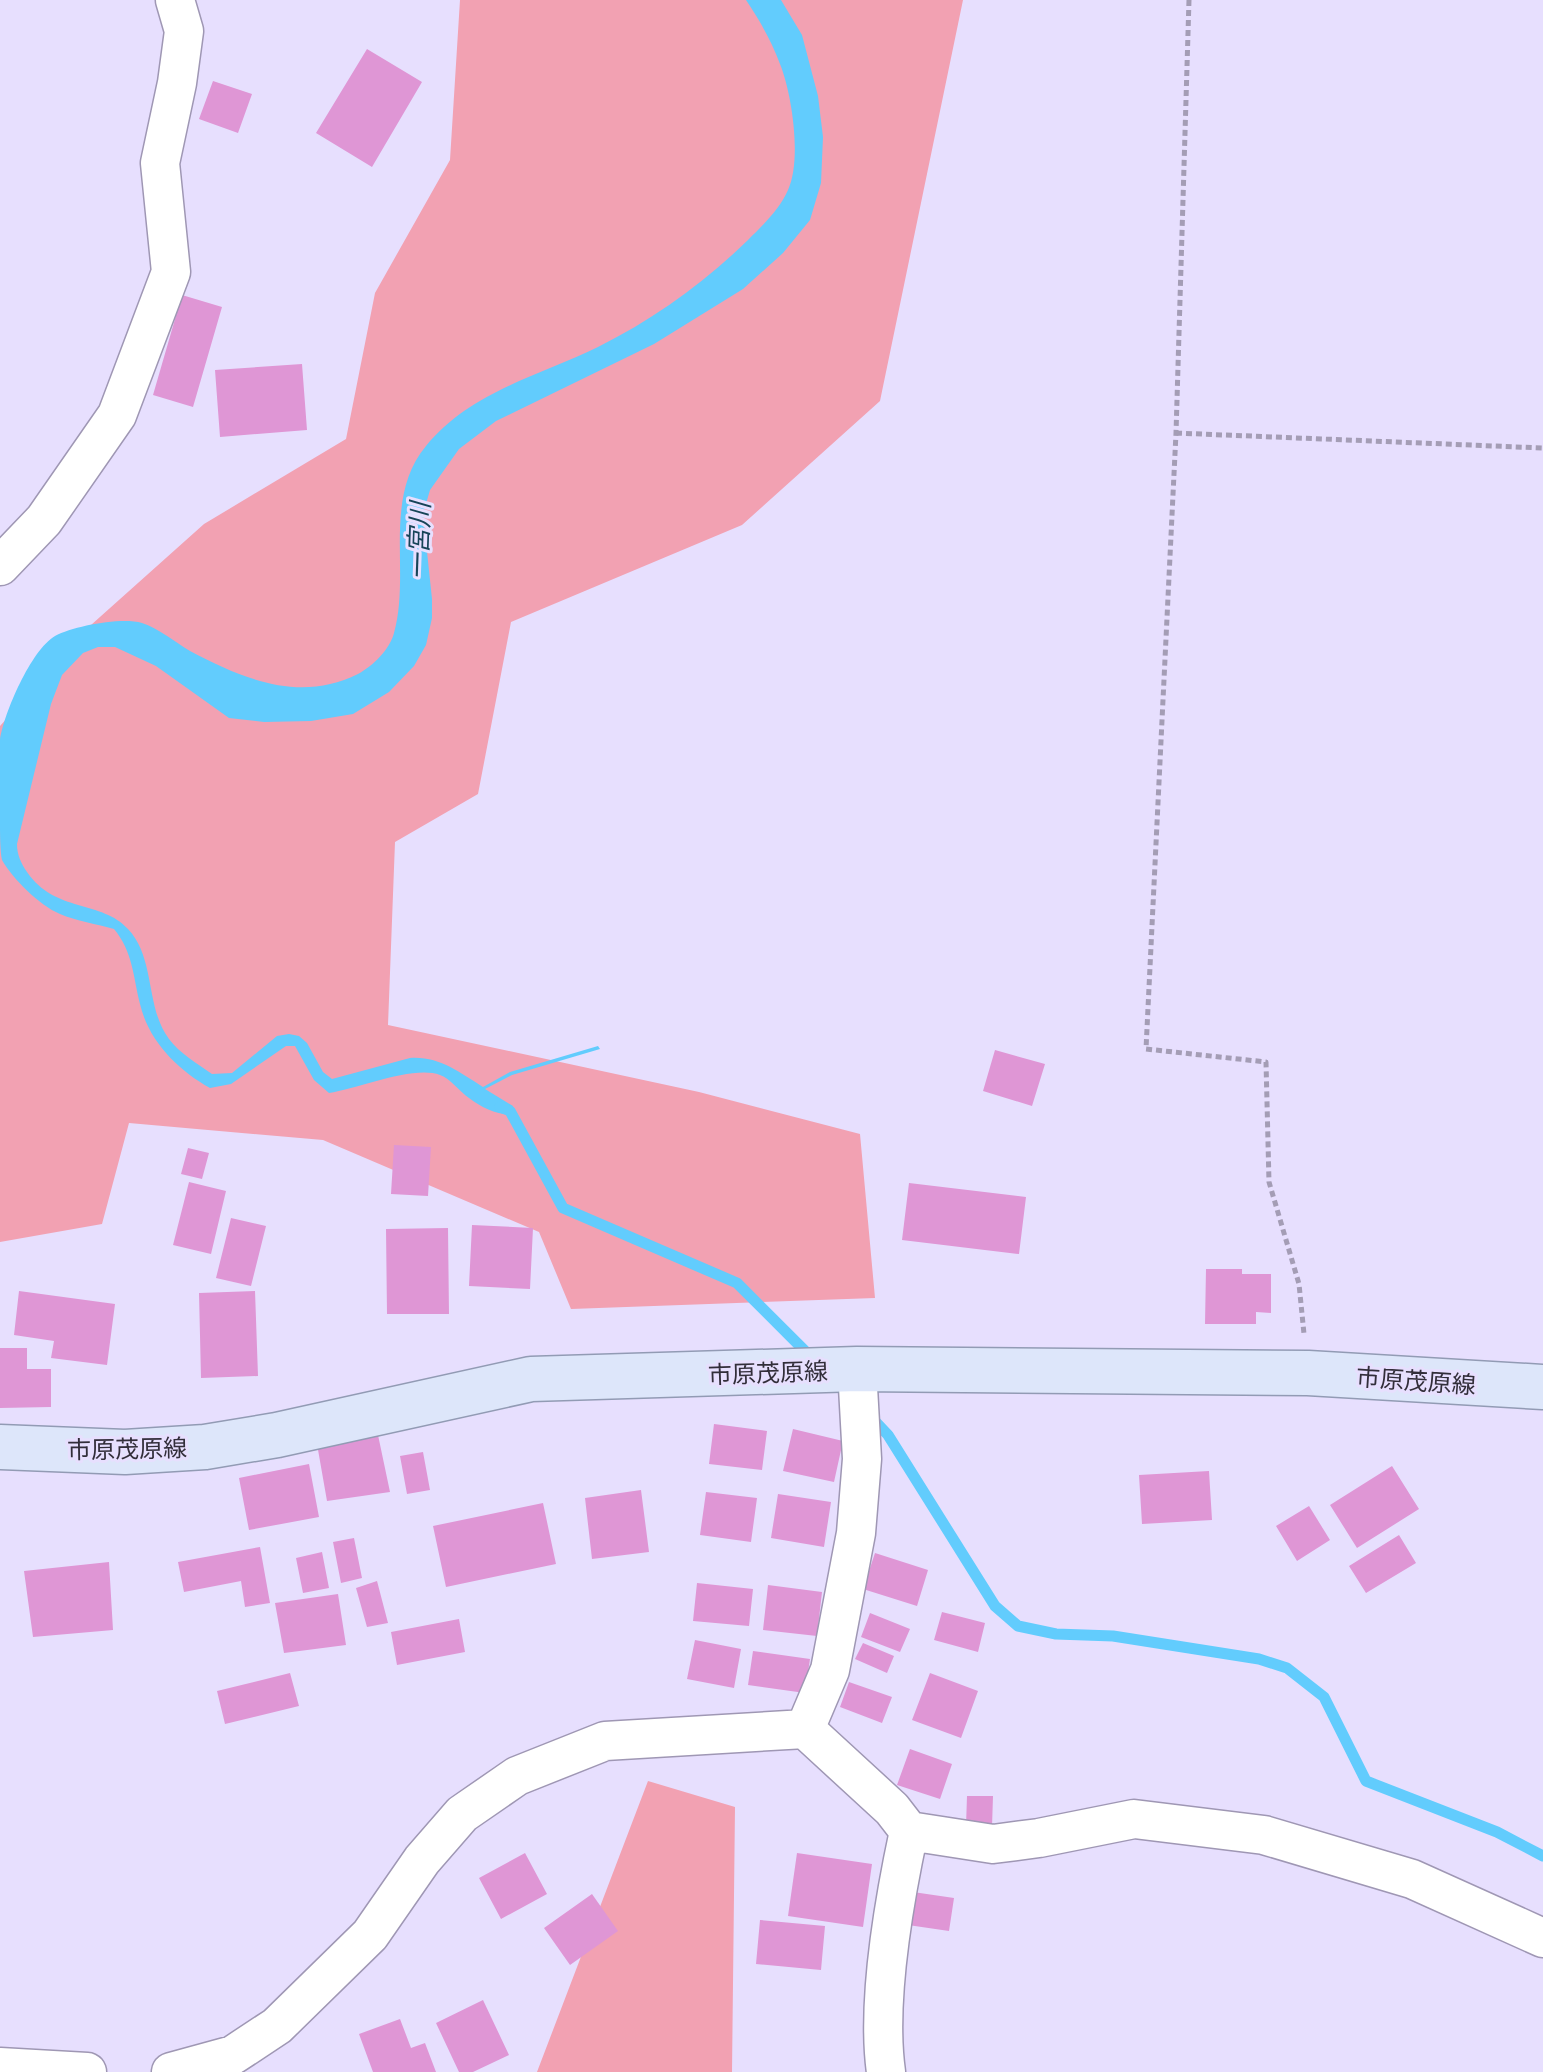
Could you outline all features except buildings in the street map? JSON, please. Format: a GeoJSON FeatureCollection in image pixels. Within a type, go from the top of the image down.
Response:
{"type":"FeatureCollection","features":[{"type":"Feature","properties":{"kind":"main road","name":"市原茂原線"},"geometry":{"type":"LineString","coordinates":[[0,1447],[125,1452],[205,1447],[277,1435],[531,1379],[857,1369],[1308,1373],[1543,1387]]}},
{"type":"Feature","properties":{"kind":"street"},"geometry":{"type":"LineString","coordinates":[[0,566],[44,520],[117,415],[171,272],[160,163],[177,83],[184,31],[175,0]]}},
{"type":"Feature","properties":{"kind":"street"},"geometry":{"type":"LineString","coordinates":[[805,1729],[830,1670],[856,1533],[862,1459],[857,1369]]}},
{"type":"Feature","properties":{"kind":"street"},"geometry":{"type":"LineString","coordinates":[[171,2072],[233,2055],[277,2026],[370,1935],[422,1860],[462,1814],[517,1776],[605,1741],[805,1729],[892,1809],[909,1831],[993,1844],[1134,1819],[1264,1835],[1412,1879],[1543,1938]]}},
{"type":"Feature","properties":{"kind":"street"},"geometry":{"type":"LineString","coordinates":[[886,2072],[885,1997],[897,1888],[909,1831]]}},
{"type":"Feature","properties":{"kind":"street"},"geometry":{"type":"LineString","coordinates":[[0,2067],[87,2072]]}},
{"type":"Feature","properties":{"kind":"path"},"geometry":{"type":"LineString","coordinates":[[1189,0],[1176,433],[1146,1049],[1266,1062],[1269,1182],[1299,1284],[1308,1373]]}},
{"type":"Feature","properties":{"kind":"path"},"geometry":{"type":"LineString","coordinates":[[1176,433],[1543,448]]}},
{"type":"Feature","properties":{"kind":"shaded area"},"geometry":{"type":"Polygon","coordinates":[[[460,0],[963,0],[880,401],[742,525],[511,622],[478,794],[395,842],[388,1025],[699,1092],[860,1134],[875,1298],[571,1309],[539,1232],[323,1140],[129,1123],[102,1224],[0,1242],[0,726],[91,625],[204,524],[346,439],[375,293],[450,160],[460,0]]]}},
{"type":"Feature","properties":{"kind":"shaded area"},"geometry":{"type":"Polygon","coordinates":[[[648,1781],[735,1807],[732,2072],[537,2072],[648,1781]]]}},
{"type":"Feature","properties":{"kind":"water","name":"一宮川"},"geometry":{"type":"Polygon","coordinates":[[[746,0],[781,0],[802,35],[818,96],[823,137],[821,183],[810,220],[783,253],[743,289],[654,344],[496,421],[459,449],[430,490],[423,514],[432,599],[432,618],[426,645],[414,666],[389,692],[353,714],[311,721],[264,722],[229,718],[156,666],[115,647],[98,647],[83,653],[62,675],[51,704],[17,844],[23,865],[38,885],[64,900],[105,914],[128,929],[143,954],[161,1026],[178,1049],[212,1074],[232,1073],[277,1036],[289,1034],[299,1036],[307,1043],[323,1072],[332,1079],[420,1058],[448,1066],[483,1087],[510,1072],[598,1046],[600,1049],[512,1075],[485,1089],[513,1106],[510,1115],[483,1107],[444,1077],[429,1073],[401,1075],[329,1093],[314,1080],[295,1046],[286,1046],[231,1084],[210,1088],[176,1064],[150,1031],[140,1004],[129,955],[114,929],[73,919],[52,910],[27,891],[2,860],[0,740],[20,683],[37,654],[55,636],[85,626],[122,621],[148,625],[210,661],[272,684],[315,687],[358,674],[375,662],[394,633],[400,586],[401,513],[405,489],[413,467],[426,446],[444,427],[484,399],[598,347],[678,299],[748,240],[785,197],[792,177],[795,145],[788,92],[773,47],[746,0]]]}},
{"type":"Feature","properties":{"kind":"waterway"},"geometry":{"type":"LineString","coordinates":[[500,1107],[510,1111],[563,1208],[737,1283],[811,1357]]}},
{"type":"Feature","properties":{"kind":"waterway"},"geometry":{"type":"LineString","coordinates":[[871,1417],[888,1435],[995,1606],[1018,1626],[1056,1634],[1113,1636],[1259,1659],[1287,1668],[1324,1697],[1366,1781],[1497,1832],[1543,1856]]}}]}
